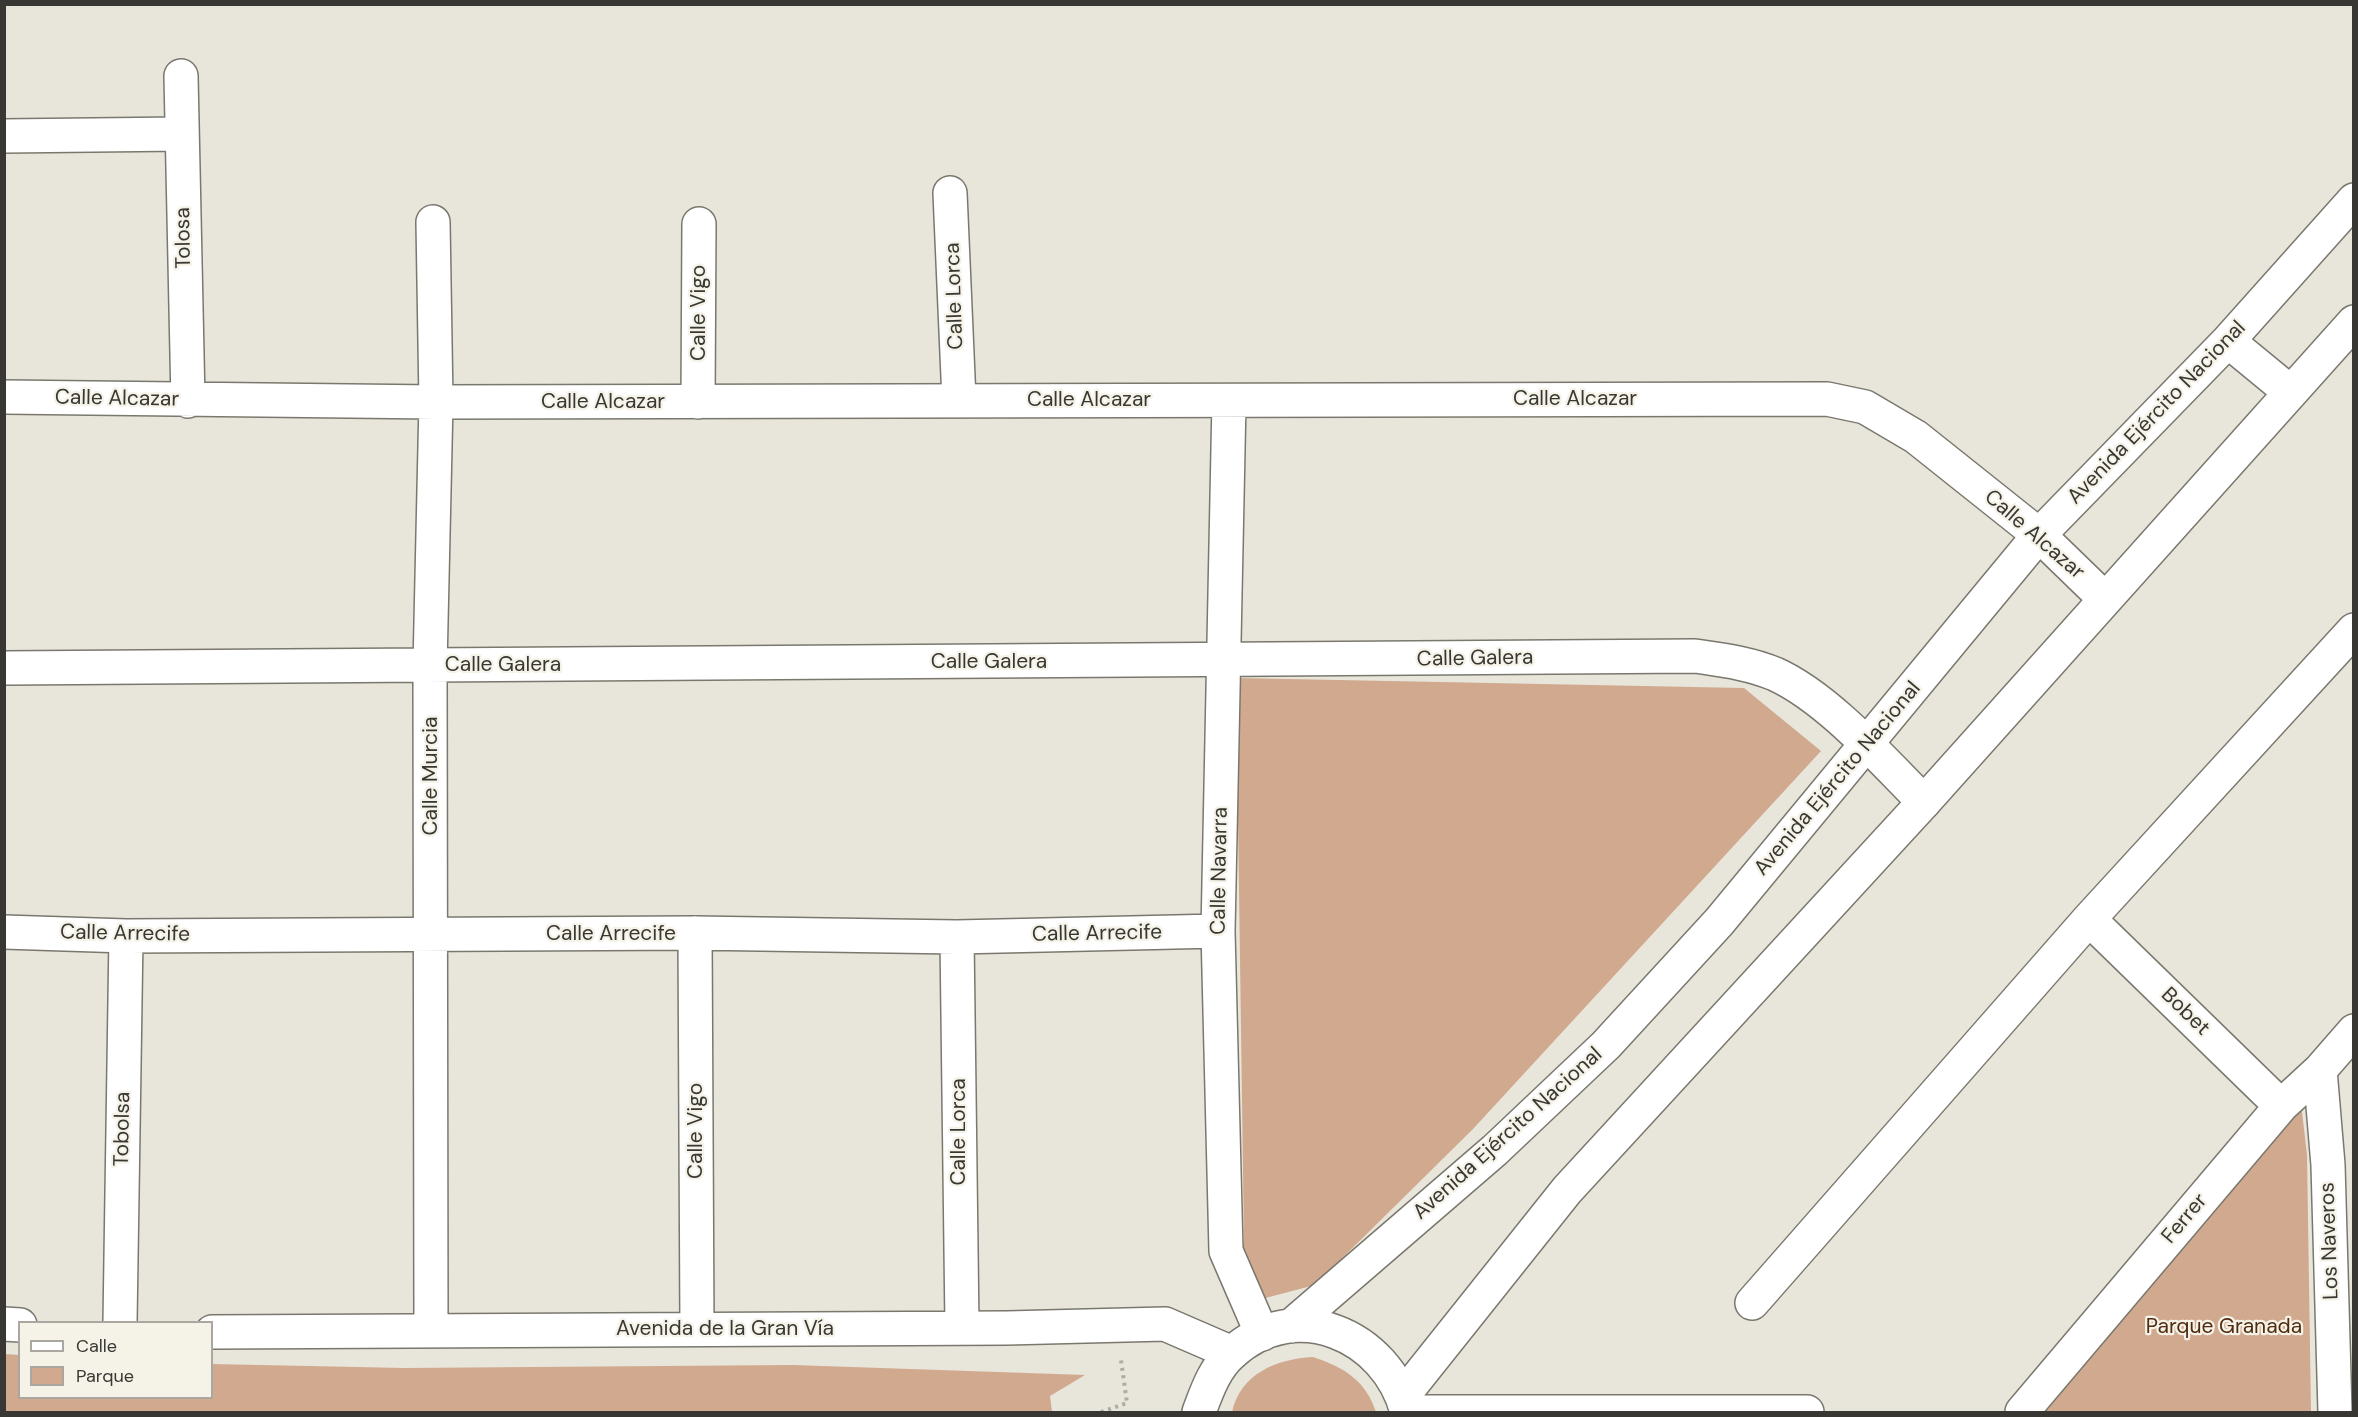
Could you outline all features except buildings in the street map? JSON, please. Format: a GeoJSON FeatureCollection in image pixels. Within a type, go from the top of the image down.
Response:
{"type":"FeatureCollection","features":[{"type":"Feature","properties":{"kind":"street","name":"Tolosa"},"geometry":{"type":"LineString","coordinates":[[182,76],[188,400]]}},
{"type":"Feature","properties":{"kind":"street"},"geometry":{"type":"LineString","coordinates":[[4,136],[182,134]]}},
{"type":"Feature","properties":{"kind":"street","name":"Calle Lorca"},"geometry":{"type":"LineString","coordinates":[[950,193],[959,400]]}},
{"type":"Feature","properties":{"kind":"street","name":"Avenida Ejército Nacional"},"geometry":{"type":"LineString","coordinates":[[1199,1413],[1210,1381],[1232,1353],[1277,1330],[1495,1150],[1606,1045],[1719,922],[1867,746],[2039,535],[2228,341],[2354,200]]}},
{"type":"Feature","properties":{"kind":"street","name":"Calle Murcia"},"geometry":{"type":"LineString","coordinates":[[431,1331],[430,666],[436,402],[433,222]]}},
{"type":"Feature","properties":{"kind":"street","name":"Calle Vigo"},"geometry":{"type":"LineString","coordinates":[[698,402],[699,224]]}},
{"type":"Feature","properties":{"kind":"street"},"geometry":{"type":"LineString","coordinates":[[1405,1407],[1567,1190],[1924,802],[2104,598],[2354,322]]}},
{"type":"Feature","properties":{"kind":"street"},"geometry":{"type":"LineString","coordinates":[[2228,341],[2290,392]]}},
{"type":"Feature","properties":{"kind":"street","name":"Calle Alcazar"},"geometry":{"type":"LineString","coordinates":[[4,397],[436,402],[1827,399],[1865,407],[1916,436],[2039,535],[2104,598]]}},
{"type":"Feature","properties":{"kind":"street","name":"Calle Navarra"},"geometry":{"type":"LineString","coordinates":[[1229,400],[1218,931],[1226,1251],[1277,1330]]}},
{"type":"Feature","properties":{"kind":"street"},"geometry":{"type":"LineString","coordinates":[[1752,1303],[2089,919],[2354,630]]}},
{"type":"Feature","properties":{"kind":"street","name":"Calle Galera"},"geometry":{"type":"LineString","coordinates":[[4,668],[1695,656],[1730,661],[1763,670],[1792,683],[1867,746],[1924,802]]}},
{"type":"Feature","properties":{"kind":"street","name":"Bobet"},"geometry":{"type":"LineString","coordinates":[[2089,919],[2281,1106]]}},
{"type":"Feature","properties":{"kind":"street","name":"Calle Arrecife"},"geometry":{"type":"LineString","coordinates":[[4,932],[126,936],[695,933],[957,937],[1218,931]]}},
{"type":"Feature","properties":{"kind":"street","name":"Calle Vigo"},"geometry":{"type":"LineString","coordinates":[[695,933],[697,1329]]}},
{"type":"Feature","properties":{"kind":"street","name":"Tobolsa"},"geometry":{"type":"LineString","coordinates":[[120,1321],[126,936]]}},
{"type":"Feature","properties":{"kind":"street","name":"Calle Lorca"},"geometry":{"type":"LineString","coordinates":[[957,937],[962,1327]]}},
{"type":"Feature","properties":{"kind":"street","name":"Ferrer"},"geometry":{"type":"LineString","coordinates":[[2022,1413],[2281,1106],[2320,1070],[2354,1031]]}},
{"type":"Feature","properties":{"kind":"street","name":"Los Naveros"},"geometry":{"type":"LineString","coordinates":[[2320,1070],[2329,1174],[2335,1413]]}},
{"type":"Feature","properties":{"kind":"street","name":"Avenida de la Gran Vía"},"geometry":{"type":"LineString","coordinates":[[213,1332],[1165,1324],[1232,1353]]}},
{"type":"Feature","properties":{"kind":"street"},"geometry":{"type":"LineString","coordinates":[[1277,1330],[1327,1328],[1359,1342],[1386,1366],[1405,1407]]}},
{"type":"Feature","properties":{"kind":"street"},"geometry":{"type":"LineString","coordinates":[[1405,1407],[1807,1413]]}},
{"type":"Feature","properties":{"kind":"path"},"geometry":{"type":"LineString","coordinates":[[1101,1413],[1127,1403],[1116,1325]]}},
{"type":"Feature","properties":{"kind":"green space"},"geometry":{"type":"Polygon","coordinates":[[[1236,678],[1744,688],[1821,751],[1473,1129],[1315,1285],[1254,1301],[1231,1278],[1244,1241],[1236,678]]]}},
{"type":"Feature","properties":{"kind":"green space","name":"Parque Granada"},"geometry":{"type":"Polygon","coordinates":[[[2301,1103],[2307,1155],[2311,1412],[2037,1412],[2301,1103]]]}},
{"type":"Feature","properties":{"kind":"green space"},"geometry":{"type":"Polygon","coordinates":[[[5,1354],[18,1355],[18,1399],[213,1399],[213,1364],[404,1368],[793,1365],[1085,1375],[1050,1396],[1052,1412],[5,1412],[5,1354]]]}},
{"type":"Feature","properties":{"kind":"green space"},"geometry":{"type":"Polygon","coordinates":[[[1313,1357],[1335,1365],[1352,1377],[1366,1392],[1376,1412],[1232,1412],[1243,1387],[1262,1371],[1286,1361],[1313,1357]]]}}]}
